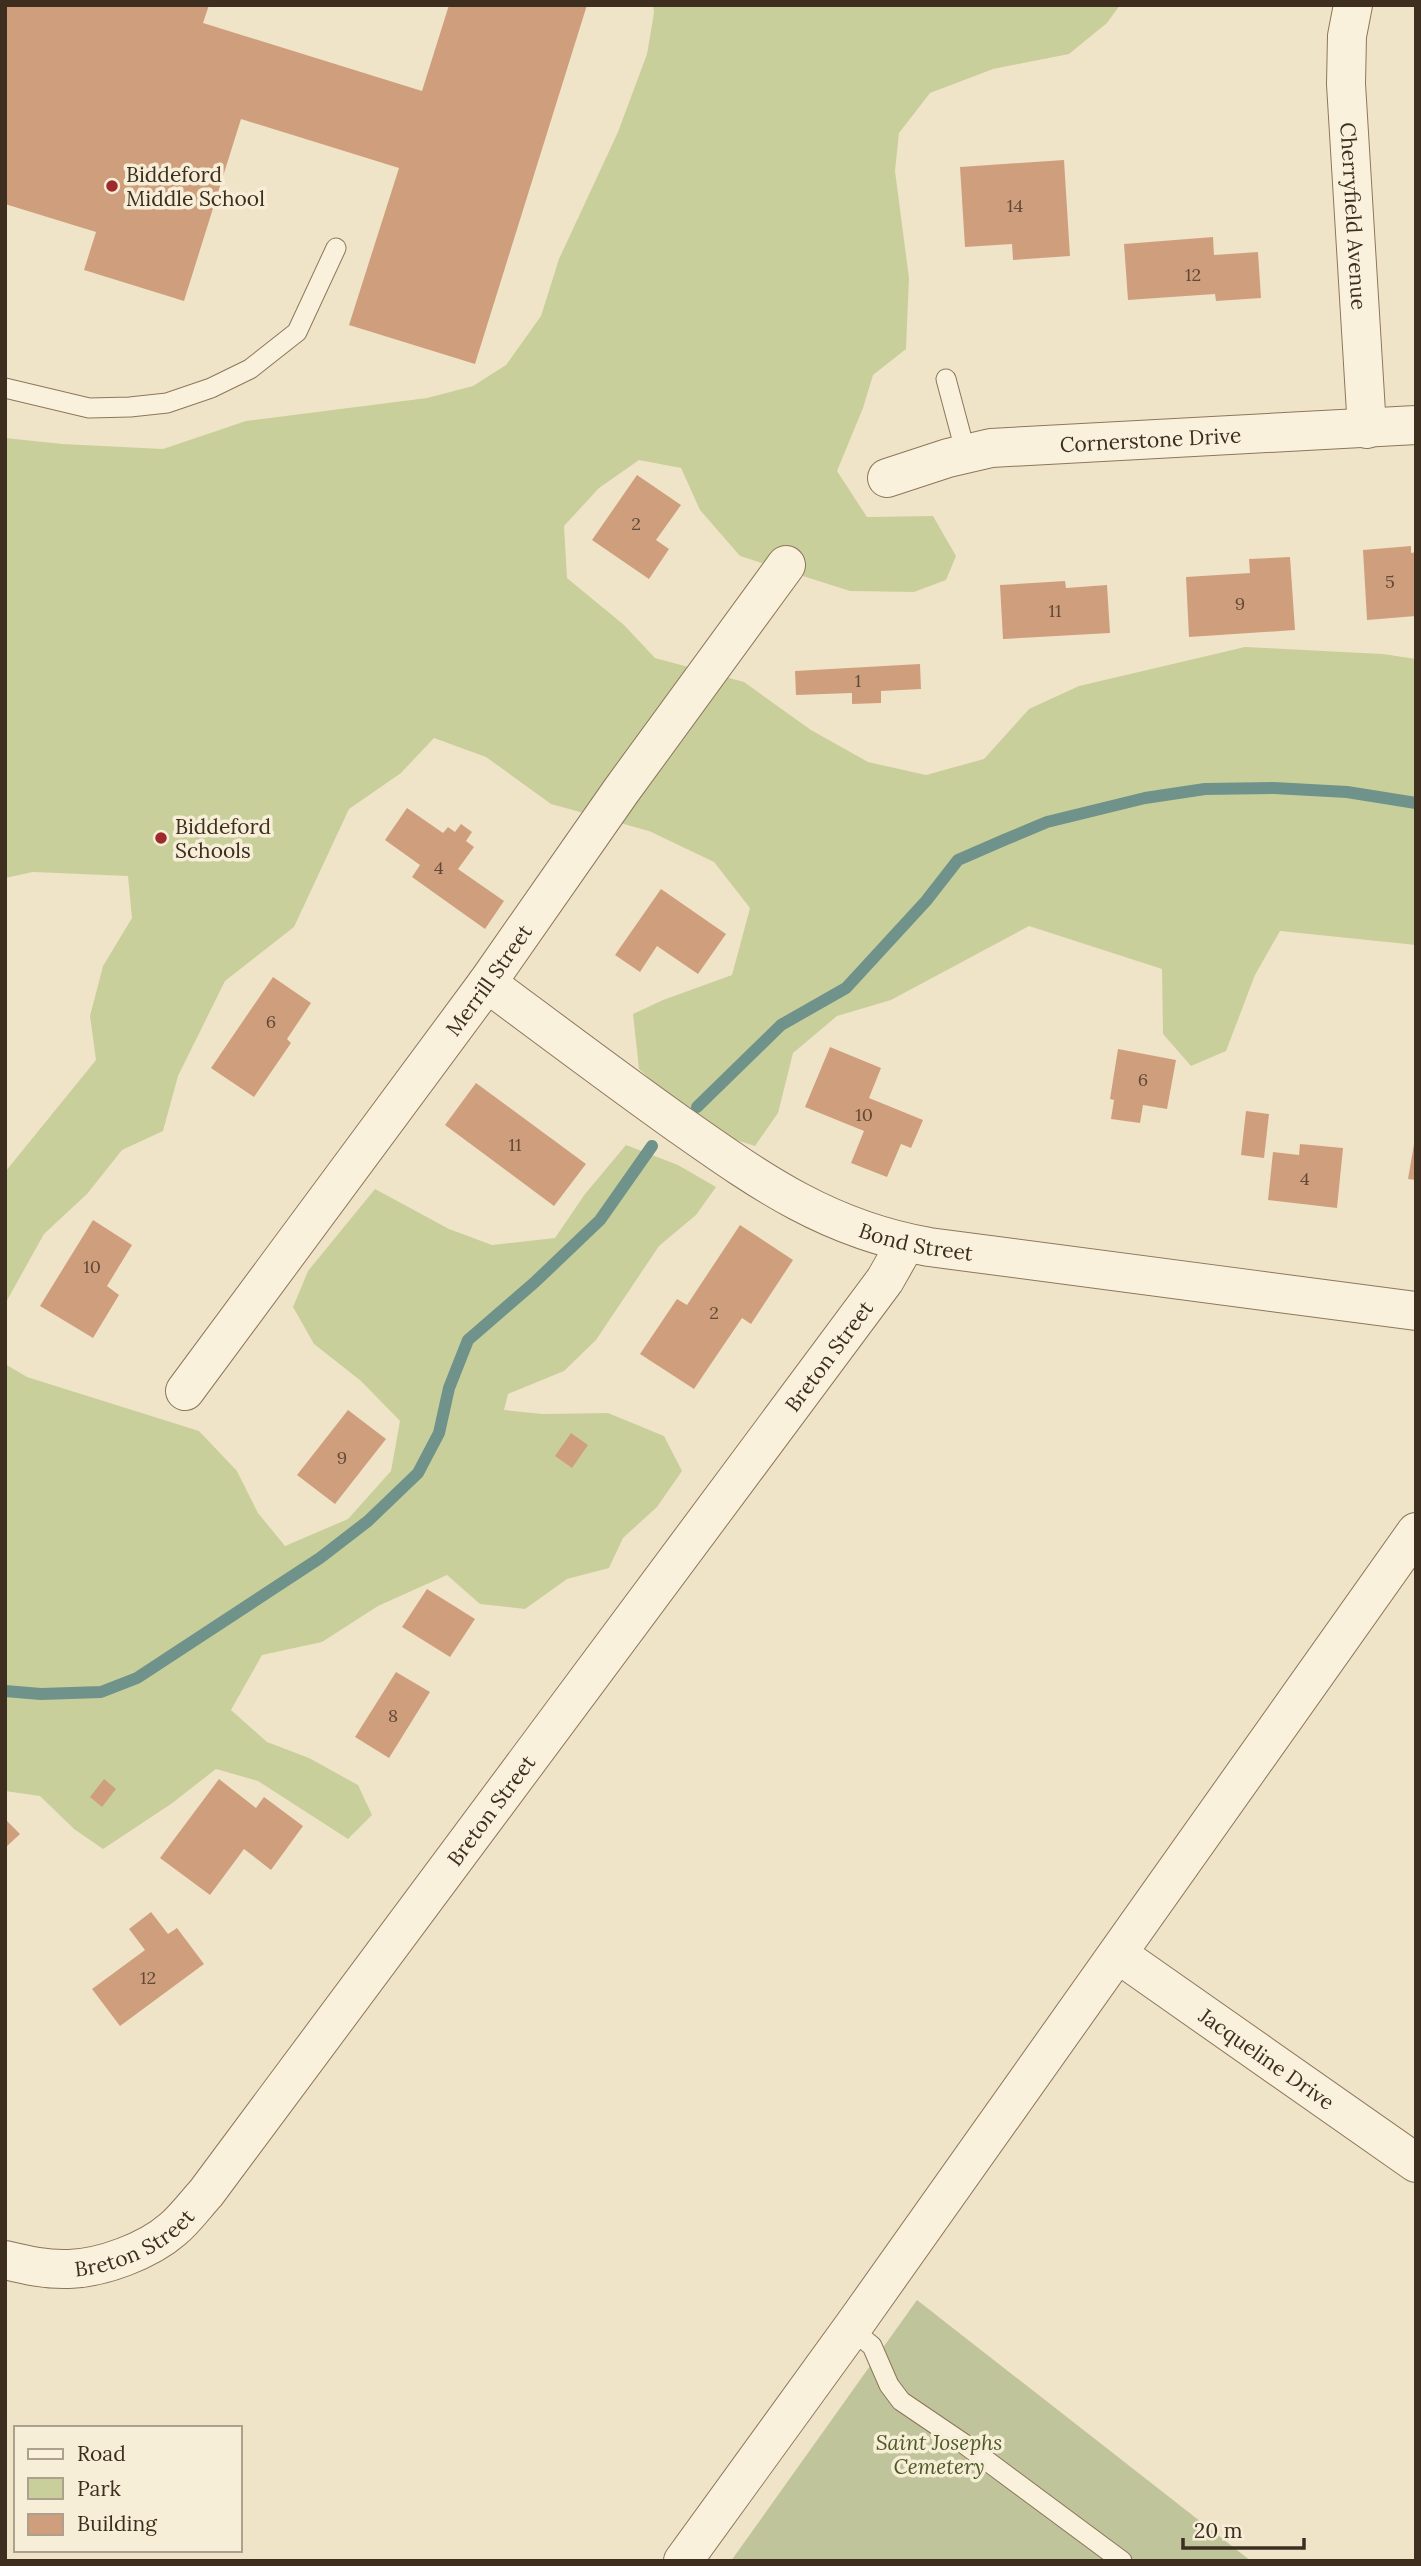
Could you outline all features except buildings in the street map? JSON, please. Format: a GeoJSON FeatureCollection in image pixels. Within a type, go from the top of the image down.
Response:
{"type":"FeatureCollection","features":[{"type":"Feature","properties":{"kind":"street","name":"Cherryfield Avenue"},"geometry":{"type":"LineString","coordinates":[[1353,5],[1347,36],[1346,84],[1367,429]]}},
{"type":"Feature","properties":{"kind":"street","name":"Cornerstone Drive"},"geometry":{"type":"LineString","coordinates":[[887,478],[925,464],[991,448],[1416,425]]}},
{"type":"Feature","properties":{"kind":"street","name":"Merrill Street"},"geometry":{"type":"LineString","coordinates":[[185,1391],[487,984],[621,791],[786,565]]}},
{"type":"Feature","properties":{"kind":"street","name":"Bond Street"},"geometry":{"type":"LineString","coordinates":[[487,984],[751,1175],[808,1208],[845,1225],[906,1243],[1416,1311]]}},
{"type":"Feature","properties":{"kind":"street","name":"Breton Street"},"geometry":{"type":"LineString","coordinates":[[5,2260],[35,2267],[71,2269],[117,2260],[172,2230],[206,2193],[885,1280],[906,1243]]}},
{"type":"Feature","properties":{"kind":"street"},"geometry":{"type":"LineString","coordinates":[[683,2561],[851,2329],[1416,1532]]}},
{"type":"Feature","properties":{"kind":"street","name":"Jacqueline Drive"},"geometry":{"type":"LineString","coordinates":[[1118,1954],[1416,2163]]}},
{"type":"Feature","properties":{"kind":"lane"},"geometry":{"type":"LineString","coordinates":[[5,388],[89,408],[167,403],[211,388],[250,369],[298,332],[336,248]]}},
{"type":"Feature","properties":{"kind":"lane"},"geometry":{"type":"LineString","coordinates":[[946,379],[966,454]]}},
{"type":"Feature","properties":{"kind":"lane"},"geometry":{"type":"LineString","coordinates":[[851,2329],[872,2346],[889,2385],[901,2401],[963,2443],[1122,2561]]}},
{"type":"Feature","properties":{"kind":"green space"},"geometry":{"type":"Polygon","coordinates":[[[653,5],[1120,5],[1107,23],[1069,54],[993,69],[930,93],[899,133],[895,171],[909,278],[906,349],[873,375],[863,408],[837,471],[867,517],[933,516],[956,556],[946,580],[914,592],[850,591],[740,556],[700,510],[681,468],[639,460],[599,488],[564,526],[567,578],[624,625],[655,658],[744,682],[811,730],[868,762],[926,775],[984,759],[1029,709],[1079,686],[1245,647],[1383,654],[1416,659],[1416,945],[1280,931],[1255,975],[1226,1051],[1191,1066],[1163,1034],[1162,969],[1029,926],[891,1000],[837,1016],[793,1053],[778,1113],[755,1146],[708,1131],[639,1069],[633,1014],[732,975],[750,908],[714,862],[649,831],[551,804],[486,757],[434,738],[401,773],[349,809],[294,927],[225,981],[178,1076],[163,1131],[122,1150],[87,1194],[44,1234],[5,1304],[5,1172],[96,1060],[90,1016],[103,966],[132,918],[128,876],[33,872],[5,878],[5,438],[163,449],[246,421],[427,398],[473,386],[506,365],[541,316],[559,259],[618,132],[647,54],[653,5]]]}},
{"type":"Feature","properties":{"kind":"green space"},"geometry":{"type":"Polygon","coordinates":[[[626,1145],[678,1165],[716,1187],[696,1215],[659,1246],[596,1340],[564,1371],[508,1394],[504,1410],[543,1414],[608,1413],[664,1436],[682,1471],[657,1507],[623,1538],[609,1568],[567,1579],[525,1609],[480,1604],[447,1575],[378,1606],[322,1642],[262,1655],[231,1710],[267,1742],[309,1758],[358,1785],[372,1815],[348,1839],[258,1781],[216,1769],[171,1804],[103,1849],[74,1829],[40,1796],[5,1791],[5,1364],[27,1377],[199,1431],[237,1471],[258,1513],[285,1546],[348,1519],[391,1471],[400,1421],[361,1381],[314,1344],[293,1307],[308,1271],[375,1189],[449,1229],[492,1245],[555,1238],[585,1194],[626,1145]]]}},
{"type":"Feature","properties":{"kind":"green space","name":"Saint Josephs Cemetery"},"geometry":{"type":"Polygon","coordinates":[[[917,2300],[1251,2561],[731,2561],[917,2300]]]}},
{"type":"Feature","properties":{"kind":"waterway"},"geometry":{"type":"LineString","coordinates":[[697,1107],[781,1025],[846,988],[926,901],[958,860],[1004,840],[1047,822],[1145,798],[1205,789],[1274,788],[1347,792],[1416,803]]}},
{"type":"Feature","properties":{"kind":"waterway"},"geometry":{"type":"LineString","coordinates":[[5,1691],[41,1694],[101,1692],[137,1678],[320,1558],[368,1521],[418,1473],[439,1433],[449,1388],[468,1340],[535,1282],[600,1220],[652,1146]]}},
{"type":"Feature","properties":{"kind":"place","name":"Biddeford Middle School"},"geometry":{"type":"Point","coordinates":[112,186]}},
{"type":"Feature","properties":{"kind":"place","name":"Biddeford Schools"},"geometry":{"type":"Point","coordinates":[161,838]}}]}
